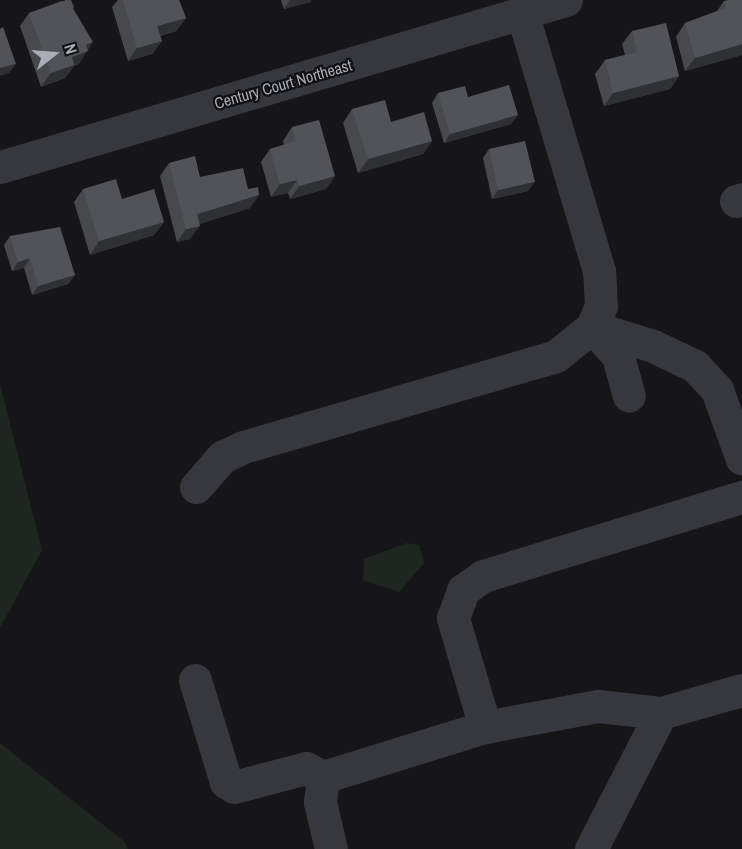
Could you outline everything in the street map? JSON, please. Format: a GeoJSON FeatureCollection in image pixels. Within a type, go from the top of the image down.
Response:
{"type":"FeatureCollection","features":[{"type":"Feature","properties":{"kind":"street","name":"Century Court Northeast"},"geometry":{"type":"LineString","coordinates":[[0,167],[566,0]]}},
{"type":"Feature","properties":{"kind":"street"},"geometry":{"type":"LineString","coordinates":[[196,487],[222,457],[243,447],[556,356],[592,327],[602,294],[599,271],[522,13]]}},
{"type":"Feature","properties":{"kind":"street"},"geometry":{"type":"LineString","coordinates":[[592,327],[618,356],[629,396]]}},
{"type":"Feature","properties":{"kind":"street"},"geometry":{"type":"LineString","coordinates":[[592,327],[653,346],[695,366],[717,390],[742,459]]}},
{"type":"Feature","properties":{"kind":"street"},"geometry":{"type":"LineString","coordinates":[[484,727],[453,618],[463,590],[483,576],[742,496]]}},
{"type":"Feature","properties":{"kind":"street"},"geometry":{"type":"LineString","coordinates":[[195,680],[226,782],[234,786],[306,768],[323,777],[484,727],[598,706],[661,713],[742,690]]}},
{"type":"Feature","properties":{"kind":"street"},"geometry":{"type":"LineString","coordinates":[[591,849],[661,713]]}},
{"type":"Feature","properties":{"kind":"street"},"geometry":{"type":"LineString","coordinates":[[323,777],[320,802],[331,849]]}},
{"type":"Feature","properties":{"kind":"shaded area"},"geometry":{"type":"Polygon","coordinates":[[[0,384],[42,550],[0,628],[0,384]]]}},
{"type":"Feature","properties":{"kind":"shaded area"},"geometry":{"type":"Polygon","coordinates":[[[407,543],[419,545],[424,563],[399,592],[363,580],[364,559],[407,543]]]}},
{"type":"Feature","properties":{"kind":"shaded area"},"geometry":{"type":"Polygon","coordinates":[[[0,743],[125,842],[128,849],[0,849],[0,743]]]}},
{"type":"Feature","properties":{"kind":"building"},"geometry":{"type":"Polygon","coordinates":[[[66,0],[93,42],[86,45],[88,51],[72,57],[74,65],[51,73],[29,13],[66,0]]]}},
{"type":"Feature","properties":{"kind":"building"},"geometry":{"type":"Polygon","coordinates":[[[123,0],[179,0],[186,18],[157,26],[162,41],[137,48],[123,0]]]}},
{"type":"Feature","properties":{"kind":"building"},"geometry":{"type":"Polygon","coordinates":[[[742,0],[742,44],[695,58],[685,23],[726,8],[724,1],[742,0]]]}},
{"type":"Feature","properties":{"kind":"building"},"geometry":{"type":"Polygon","coordinates":[[[666,23],[679,76],[613,93],[605,60],[637,52],[632,31],[666,23]]]}},
{"type":"Feature","properties":{"kind":"building"},"geometry":{"type":"Polygon","coordinates":[[[3,27],[16,64],[0,68],[0,29],[3,27]]]}},
{"type":"Feature","properties":{"kind":"building"},"geometry":{"type":"Polygon","coordinates":[[[509,85],[518,115],[450,134],[438,93],[465,86],[468,97],[509,85]]]}},
{"type":"Feature","properties":{"kind":"building"},"geometry":{"type":"Polygon","coordinates":[[[385,100],[391,122],[424,112],[432,141],[368,159],[352,109],[385,100]]]}},
{"type":"Feature","properties":{"kind":"building"},"geometry":{"type":"Polygon","coordinates":[[[319,120],[335,176],[299,186],[297,180],[280,184],[270,149],[296,141],[292,127],[319,120]]]}},
{"type":"Feature","properties":{"kind":"building"},"geometry":{"type":"Polygon","coordinates":[[[525,141],[535,182],[498,190],[489,149],[525,141]]]}},
{"type":"Feature","properties":{"kind":"building"},"geometry":{"type":"Polygon","coordinates":[[[195,156],[200,177],[243,168],[248,189],[258,187],[259,195],[197,214],[200,226],[186,229],[169,163],[195,156]]]}},
{"type":"Feature","properties":{"kind":"building"},"geometry":{"type":"Polygon","coordinates":[[[116,179],[122,199],[154,189],[164,222],[99,241],[83,189],[116,179]]]}},
{"type":"Feature","properties":{"kind":"building"},"geometry":{"type":"Polygon","coordinates":[[[60,227],[75,275],[38,286],[30,258],[18,262],[10,236],[60,227]]]}}]}
